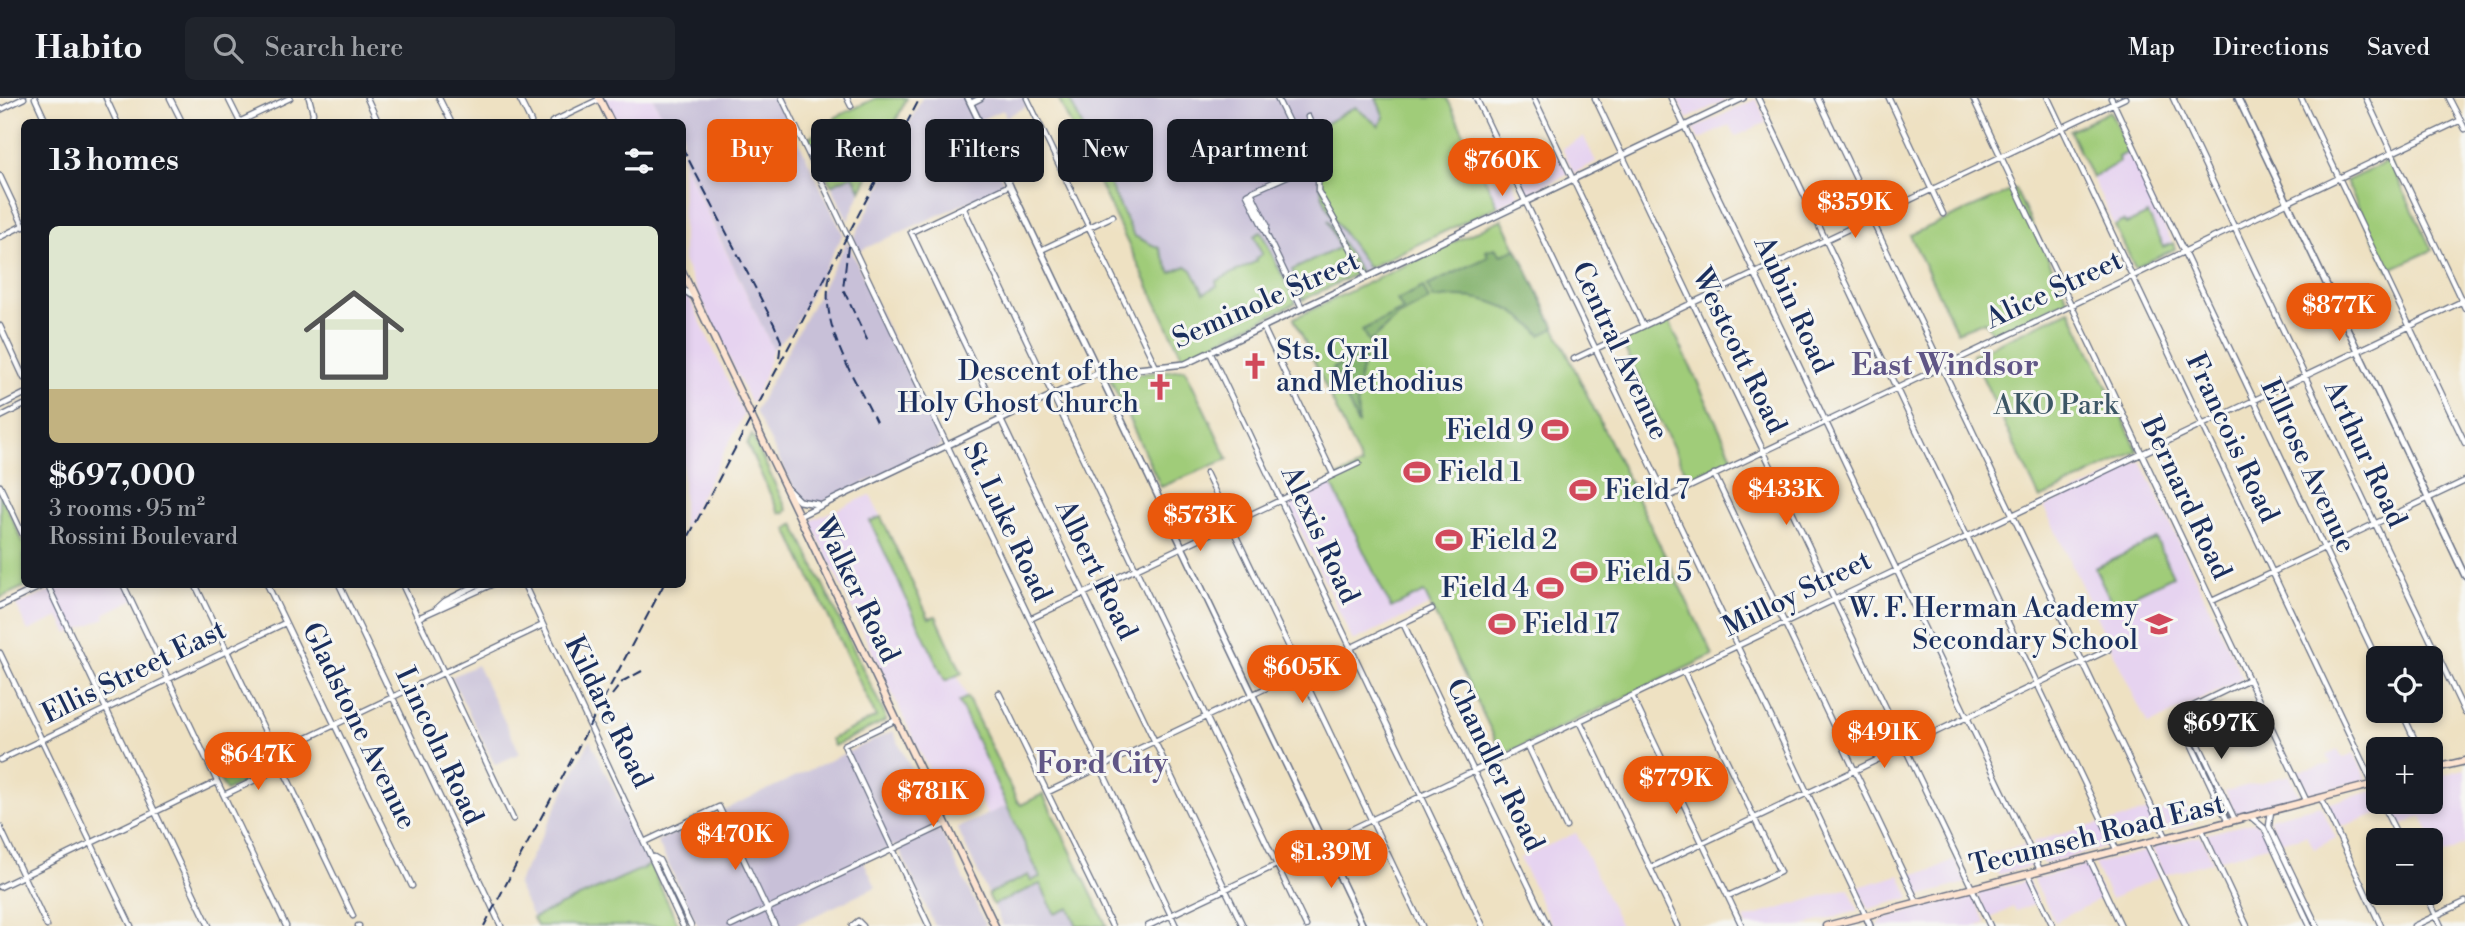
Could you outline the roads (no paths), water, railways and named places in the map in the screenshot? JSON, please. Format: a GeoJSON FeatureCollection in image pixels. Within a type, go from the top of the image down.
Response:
{"type":"FeatureCollection","features":[{"type":"Feature","properties":{"kind":"main road"},"geometry":{"type":"LineString","coordinates":[[600,99],[610,119]]}},
{"type":"Feature","properties":{"kind":"main road","name":"Walker Road"},"geometry":{"type":"LineString","coordinates":[[686,280],[995,926]]}},
{"type":"Feature","properties":{"kind":"main road"},"geometry":{"type":"LineString","coordinates":[[2443,766],[2465,761]]}},
{"type":"Feature","properties":{"kind":"main road","name":"Tecumseh Road East"},"geometry":{"type":"LineString","coordinates":[[1826,926],[2366,786]]}},
{"type":"Feature","properties":{"kind":"street"},"geometry":{"type":"LineString","coordinates":[[0,110],[24,98]]}},
{"type":"Feature","properties":{"kind":"street"},"geometry":{"type":"LineString","coordinates":[[35,98],[45,119]]}},
{"type":"Feature","properties":{"kind":"street"},"geometry":{"type":"LineString","coordinates":[[106,98],[116,119]]}},
{"type":"Feature","properties":{"kind":"street"},"geometry":{"type":"LineString","coordinates":[[170,98],[180,119]]}},
{"type":"Feature","properties":{"kind":"street"},"geometry":{"type":"LineString","coordinates":[[228,98],[238,119]]}},
{"type":"Feature","properties":{"kind":"street"},"geometry":{"type":"LineString","coordinates":[[245,119],[290,98]]}},
{"type":"Feature","properties":{"kind":"street"},"geometry":{"type":"LineString","coordinates":[[309,98],[312,119]]}},
{"type":"Feature","properties":{"kind":"street"},"geometry":{"type":"LineString","coordinates":[[366,98],[376,119]]}},
{"type":"Feature","properties":{"kind":"street"},"geometry":{"type":"LineString","coordinates":[[439,98],[450,119]]}},
{"type":"Feature","properties":{"kind":"street"},"geometry":{"type":"LineString","coordinates":[[519,98],[530,119]]}},
{"type":"Feature","properties":{"kind":"street","name":"St. Luke Road"},"geometry":{"type":"LineString","coordinates":[[782,98],[1176,926]]}},
{"type":"Feature","properties":{"kind":"street"},"geometry":{"type":"LineString","coordinates":[[847,98],[851,106]]}},
{"type":"Feature","properties":{"kind":"street"},"geometry":{"type":"LineString","coordinates":[[981,98],[969,100],[1363,926]]}},
{"type":"Feature","properties":{"kind":"street"},"geometry":{"type":"LineString","coordinates":[[1027,98],[1156,368]]}},
{"type":"Feature","properties":{"kind":"street"},"geometry":{"type":"LineString","coordinates":[[1277,98],[1310,166],[1251,192],[1267,225],[1266,234],[1302,307]]}},
{"type":"Feature","properties":{"kind":"street","name":"Central Avenue"},"geometry":{"type":"LineString","coordinates":[[1476,98],[1870,926]]}},
{"type":"Feature","properties":{"kind":"street"},"geometry":{"type":"LineString","coordinates":[[1534,98],[1643,327]]}},
{"type":"Feature","properties":{"kind":"street","name":"Westcott Road"},"geometry":{"type":"LineString","coordinates":[[1595,98],[1990,926]]}},
{"type":"Feature","properties":{"kind":"street","name":"Aubin Road"},"geometry":{"type":"LineString","coordinates":[[1671,98],[2040,871]]}},
{"type":"Feature","properties":{"kind":"street","name":"Seminole Street"},"geometry":{"type":"LineString","coordinates":[[799,516],[1099,373],[1185,364],[1743,98]]}},
{"type":"Feature","properties":{"kind":"street"},"geometry":{"type":"LineString","coordinates":[[1758,98],[2117,851]]}},
{"type":"Feature","properties":{"kind":"street"},"geometry":{"type":"LineString","coordinates":[[1818,98],[2167,839]]}},
{"type":"Feature","properties":{"kind":"street"},"geometry":{"type":"LineString","coordinates":[[1889,98],[1943,214]]}},
{"type":"Feature","properties":{"kind":"street","name":"Bernard Road"},"geometry":{"type":"LineString","coordinates":[[1973,98],[2307,802]]}},
{"type":"Feature","properties":{"kind":"street","name":"Francois Road"},"geometry":{"type":"LineString","coordinates":[[2048,98],[2366,763]]}},
{"type":"Feature","properties":{"kind":"street"},"geometry":{"type":"LineString","coordinates":[[1574,359],[2062,128],[2112,101],[2125,98]]}},
{"type":"Feature","properties":{"kind":"street","name":"Arthur Road"},"geometry":{"type":"LineString","coordinates":[[2173,98],[2465,713]]}},
{"type":"Feature","properties":{"kind":"street"},"geometry":{"type":"LineString","coordinates":[[2238,98],[2465,576]]}},
{"type":"Feature","properties":{"kind":"street"},"geometry":{"type":"LineString","coordinates":[[2301,98],[2465,443]]}},
{"type":"Feature","properties":{"kind":"street"},"geometry":{"type":"LineString","coordinates":[[2366,98],[2465,308]]}},
{"type":"Feature","properties":{"kind":"street"},"geometry":{"type":"LineString","coordinates":[[2449,98],[2465,129]]}},
{"type":"Feature","properties":{"kind":"street"},"geometry":{"type":"LineString","coordinates":[[558,119],[600,99]]}},
{"type":"Feature","properties":{"kind":"street","name":"Ellrose Avenue"},"geometry":{"type":"LineString","coordinates":[[2112,101],[2370,646]]}},
{"type":"Feature","properties":{"kind":"street"},"geometry":{"type":"LineString","coordinates":[[1308,117],[1319,142],[1318,191],[1367,277]]}},
{"type":"Feature","properties":{"kind":"street","name":"Alice Street"},"geometry":{"type":"LineString","coordinates":[[1666,498],[2460,120]]}},
{"type":"Feature","properties":{"kind":"street"},"geometry":{"type":"LineString","coordinates":[[0,176],[21,220]]}},
{"type":"Feature","properties":{"kind":"street"},"geometry":{"type":"LineString","coordinates":[[1010,185],[963,207],[1307,926]]}},
{"type":"Feature","properties":{"kind":"street","name":"Albert Road"},"geometry":{"type":"LineString","coordinates":[[963,207],[911,232],[1242,926]]}},
{"type":"Feature","properties":{"kind":"street"},"geometry":{"type":"LineString","coordinates":[[1041,250],[1113,216]]}},
{"type":"Feature","properties":{"kind":"street"},"geometry":{"type":"LineString","coordinates":[[0,237],[21,227]]}},
{"type":"Feature","properties":{"kind":"street"},"geometry":{"type":"LineString","coordinates":[[686,292],[696,298]]}},
{"type":"Feature","properties":{"kind":"street","name":"Milloy Street"},"geometry":{"type":"LineString","coordinates":[[1147,926],[2463,300]]}},
{"type":"Feature","properties":{"kind":"street"},"geometry":{"type":"LineString","coordinates":[[0,327],[21,372]]}},
{"type":"Feature","properties":{"kind":"street"},"geometry":{"type":"LineString","coordinates":[[1263,327],[1334,474]]}},
{"type":"Feature","properties":{"kind":"street","name":"Alexis Road"},"geometry":{"type":"LineString","coordinates":[[1210,352],[1483,926]]}},
{"type":"Feature","properties":{"kind":"street"},"geometry":{"type":"LineString","coordinates":[[21,396],[0,406],[2,416],[21,406]]}},
{"type":"Feature","properties":{"kind":"street"},"geometry":{"type":"LineString","coordinates":[[1030,619],[1359,463]]}},
{"type":"Feature","properties":{"kind":"street"},"geometry":{"type":"LineString","coordinates":[[1206,473],[1422,926]]}},
{"type":"Feature","properties":{"kind":"street"},"geometry":{"type":"LineString","coordinates":[[1714,474],[1917,902]]}},
{"type":"Feature","properties":{"kind":"street"},"geometry":{"type":"LineString","coordinates":[[2212,601],[2465,481]]}},
{"type":"Feature","properties":{"kind":"street"},"geometry":{"type":"LineString","coordinates":[[0,486],[21,531]]}},
{"type":"Feature","properties":{"kind":"street"},"geometry":{"type":"LineString","coordinates":[[786,488],[799,501],[814,505],[824,503]]}},
{"type":"Feature","properties":{"kind":"street"},"geometry":{"type":"LineString","coordinates":[[0,606],[38,588]]}},
{"type":"Feature","properties":{"kind":"street"},"geometry":{"type":"LineString","coordinates":[[48,588],[209,926]]}},
{"type":"Feature","properties":{"kind":"street"},"geometry":{"type":"LineString","coordinates":[[125,588],[286,926]]}},
{"type":"Feature","properties":{"kind":"street"},"geometry":{"type":"LineString","coordinates":[[197,588],[353,916]]}},
{"type":"Feature","properties":{"kind":"street","name":"Gladstone Avenue"},"geometry":{"type":"LineString","coordinates":[[269,588],[412,886]]}},
{"type":"Feature","properties":{"kind":"street","name":"Lincoln Road"},"geometry":{"type":"LineString","coordinates":[[341,588],[501,926]]}},
{"type":"Feature","properties":{"kind":"street"},"geometry":{"type":"LineString","coordinates":[[404,588],[513,819]]}},
{"type":"Feature","properties":{"kind":"street"},"geometry":{"type":"LineString","coordinates":[[435,610],[445,601],[471,588]]}},
{"type":"Feature","properties":{"kind":"street"},"geometry":{"type":"LineString","coordinates":[[418,618],[485,588]]}},
{"type":"Feature","properties":{"kind":"street","name":"Kildare Road"},"geometry":{"type":"LineString","coordinates":[[526,588],[646,841],[654,857],[659,860],[691,926]]}},
{"type":"Feature","properties":{"kind":"street"},"geometry":{"type":"LineString","coordinates":[[1048,792],[1432,609]]}},
{"type":"Feature","properties":{"kind":"street","name":"Ellis Street East"},"geometry":{"type":"LineString","coordinates":[[0,760],[285,622]]}},
{"type":"Feature","properties":{"kind":"street","name":"Chandler Road"},"geometry":{"type":"LineString","coordinates":[[1403,623],[1548,926]]}},
{"type":"Feature","properties":{"kind":"street"},"geometry":{"type":"LineString","coordinates":[[275,753],[543,625]]}},
{"type":"Feature","properties":{"kind":"street"},"geometry":{"type":"LineString","coordinates":[[1650,868],[2108,650]]}},
{"type":"Feature","properties":{"kind":"street"},"geometry":{"type":"LineString","coordinates":[[0,653],[131,926]]}},
{"type":"Feature","properties":{"kind":"street"},"geometry":{"type":"LineString","coordinates":[[1684,671],[1780,872],[1728,896]]}},
{"type":"Feature","properties":{"kind":"street"},"geometry":{"type":"LineString","coordinates":[[2180,713],[2249,679]]}},
{"type":"Feature","properties":{"kind":"street"},"geometry":{"type":"LineString","coordinates":[[999,692],[1112,926]]}},
{"type":"Feature","properties":{"kind":"street"},"geometry":{"type":"LineString","coordinates":[[1632,696],[1742,926]]}},
{"type":"Feature","properties":{"kind":"street"},"geometry":{"type":"LineString","coordinates":[[2180,713],[2219,787],[2232,822]]}},
{"type":"Feature","properties":{"kind":"street"},"geometry":{"type":"LineString","coordinates":[[2180,713],[2213,790],[2232,822]]}},
{"type":"Feature","properties":{"kind":"street"},"geometry":{"type":"LineString","coordinates":[[896,720],[844,745],[929,926]]}},
{"type":"Feature","properties":{"kind":"street"},"geometry":{"type":"LineString","coordinates":[[1580,721],[1678,926]]}},
{"type":"Feature","properties":{"kind":"street"},"geometry":{"type":"LineString","coordinates":[[211,769],[270,741]]}},
{"type":"Feature","properties":{"kind":"street"},"geometry":{"type":"LineString","coordinates":[[1528,746],[1566,827]]}},
{"type":"Feature","properties":{"kind":"street"},"geometry":{"type":"LineString","coordinates":[[224,795],[282,767]]}},
{"type":"Feature","properties":{"kind":"street"},"geometry":{"type":"LineString","coordinates":[[0,887],[218,782]]}},
{"type":"Feature","properties":{"kind":"street"},"geometry":{"type":"LineString","coordinates":[[2213,790],[2219,787]]}},
{"type":"Feature","properties":{"kind":"street"},"geometry":{"type":"LineString","coordinates":[[2321,798],[2381,926]]}},
{"type":"Feature","properties":{"kind":"street"},"geometry":{"type":"LineString","coordinates":[[646,841],[719,807],[775,926]]}},
{"type":"Feature","properties":{"kind":"street"},"geometry":{"type":"LineString","coordinates":[[2271,811],[2267,827],[2310,926]]}},
{"type":"Feature","properties":{"kind":"street"},"geometry":{"type":"LineString","coordinates":[[2251,817],[2267,827],[2317,926]]}},
{"type":"Feature","properties":{"kind":"street"},"geometry":{"type":"LineString","coordinates":[[731,926],[946,824]]}},
{"type":"Feature","properties":{"kind":"street"},"geometry":{"type":"LineString","coordinates":[[0,827],[47,926]]}},
{"type":"Feature","properties":{"kind":"street"},"geometry":{"type":"LineString","coordinates":[[2202,830],[2246,926]]}},
{"type":"Feature","properties":{"kind":"street"},"geometry":{"type":"LineString","coordinates":[[2147,844],[2186,926]]}},
{"type":"Feature","properties":{"kind":"street","name":"Kildare Road"},"geometry":{"type":"LineString","coordinates":[[654,857],[653,862],[683,926]]}},
{"type":"Feature","properties":{"kind":"street"},"geometry":{"type":"LineString","coordinates":[[2089,858],[2121,926]]}},
{"type":"Feature","properties":{"kind":"street"},"geometry":{"type":"LineString","coordinates":[[2028,874],[2053,926]]}},
{"type":"Feature","properties":{"kind":"street"},"geometry":{"type":"LineString","coordinates":[[2414,926],[2465,902]]}},
{"type":"Feature","properties":{"kind":"street"},"geometry":{"type":"LineString","coordinates":[[2431,905],[2441,926]]}},
{"type":"Feature","properties":{"kind":"street"},"geometry":{"type":"LineString","coordinates":[[852,926],[858,921],[863,926]]}},
{"type":"Feature","properties":{"kind":"railway"},"geometry":{"type":"LineString","coordinates":[[686,541],[920,98]]}},
{"type":"Feature","properties":{"kind":"railway"},"geometry":{"type":"LineString","coordinates":[[686,155],[774,324],[781,341],[779,359]]}},
{"type":"Feature","properties":{"kind":"railway"},"geometry":{"type":"LineString","coordinates":[[848,246],[843,289],[869,344]]}},
{"type":"Feature","properties":{"kind":"railway"},"geometry":{"type":"LineString","coordinates":[[830,275],[829,314],[834,332],[876,422]]}},
{"type":"Feature","properties":{"kind":"railway"},"geometry":{"type":"LineString","coordinates":[[484,926],[662,588]]}},
{"type":"Feature","properties":{"kind":"railway"},"geometry":{"type":"LineString","coordinates":[[612,695],[623,681],[642,671]]}},
{"type":"Feature","properties":{"kind":"place","name":"Sts. Cyril and Methodius"},"geometry":{"type":"Point","coordinates":[1255,366]}},
{"type":"Feature","properties":{"kind":"place","name":"Descent of the Holy Ghost Church"},"geometry":{"type":"Point","coordinates":[1160,387]}},
{"type":"Feature","properties":{"kind":"place","name":"Field 9"},"geometry":{"type":"Point","coordinates":[1555,430]}},
{"type":"Feature","properties":{"kind":"place","name":"Field 1"},"geometry":{"type":"Point","coordinates":[1417,472]}},
{"type":"Feature","properties":{"kind":"place","name":"Field 7"},"geometry":{"type":"Point","coordinates":[1583,490]}},
{"type":"Feature","properties":{"kind":"place","name":"Field 2"},"geometry":{"type":"Point","coordinates":[1449,540]}},
{"type":"Feature","properties":{"kind":"place","name":"Field 5"},"geometry":{"type":"Point","coordinates":[1584,572]}},
{"type":"Feature","properties":{"kind":"place","name":"Field 4"},"geometry":{"type":"Point","coordinates":[1550,588]}},
{"type":"Feature","properties":{"kind":"place","name":"Field 17"},"geometry":{"type":"Point","coordinates":[1502,624]}},
{"type":"Feature","properties":{"kind":"place","name":"W. F. Herman Academy Secondary School"},"geometry":{"type":"Point","coordinates":[2159,624]}},
{"type":"Feature","properties":{"kind":"district","name":"East Windsor"},"geometry":{"type":"Point","coordinates":[1945,366]}},
{"type":"Feature","properties":{"kind":"district","name":"Ford City"},"geometry":{"type":"Point","coordinates":[1102,764]}},
{"type":"Feature","properties":{"kind":"park label","name":"AKO Park"},"geometry":{"type":"Point","coordinates":[2056,405]}}]}
